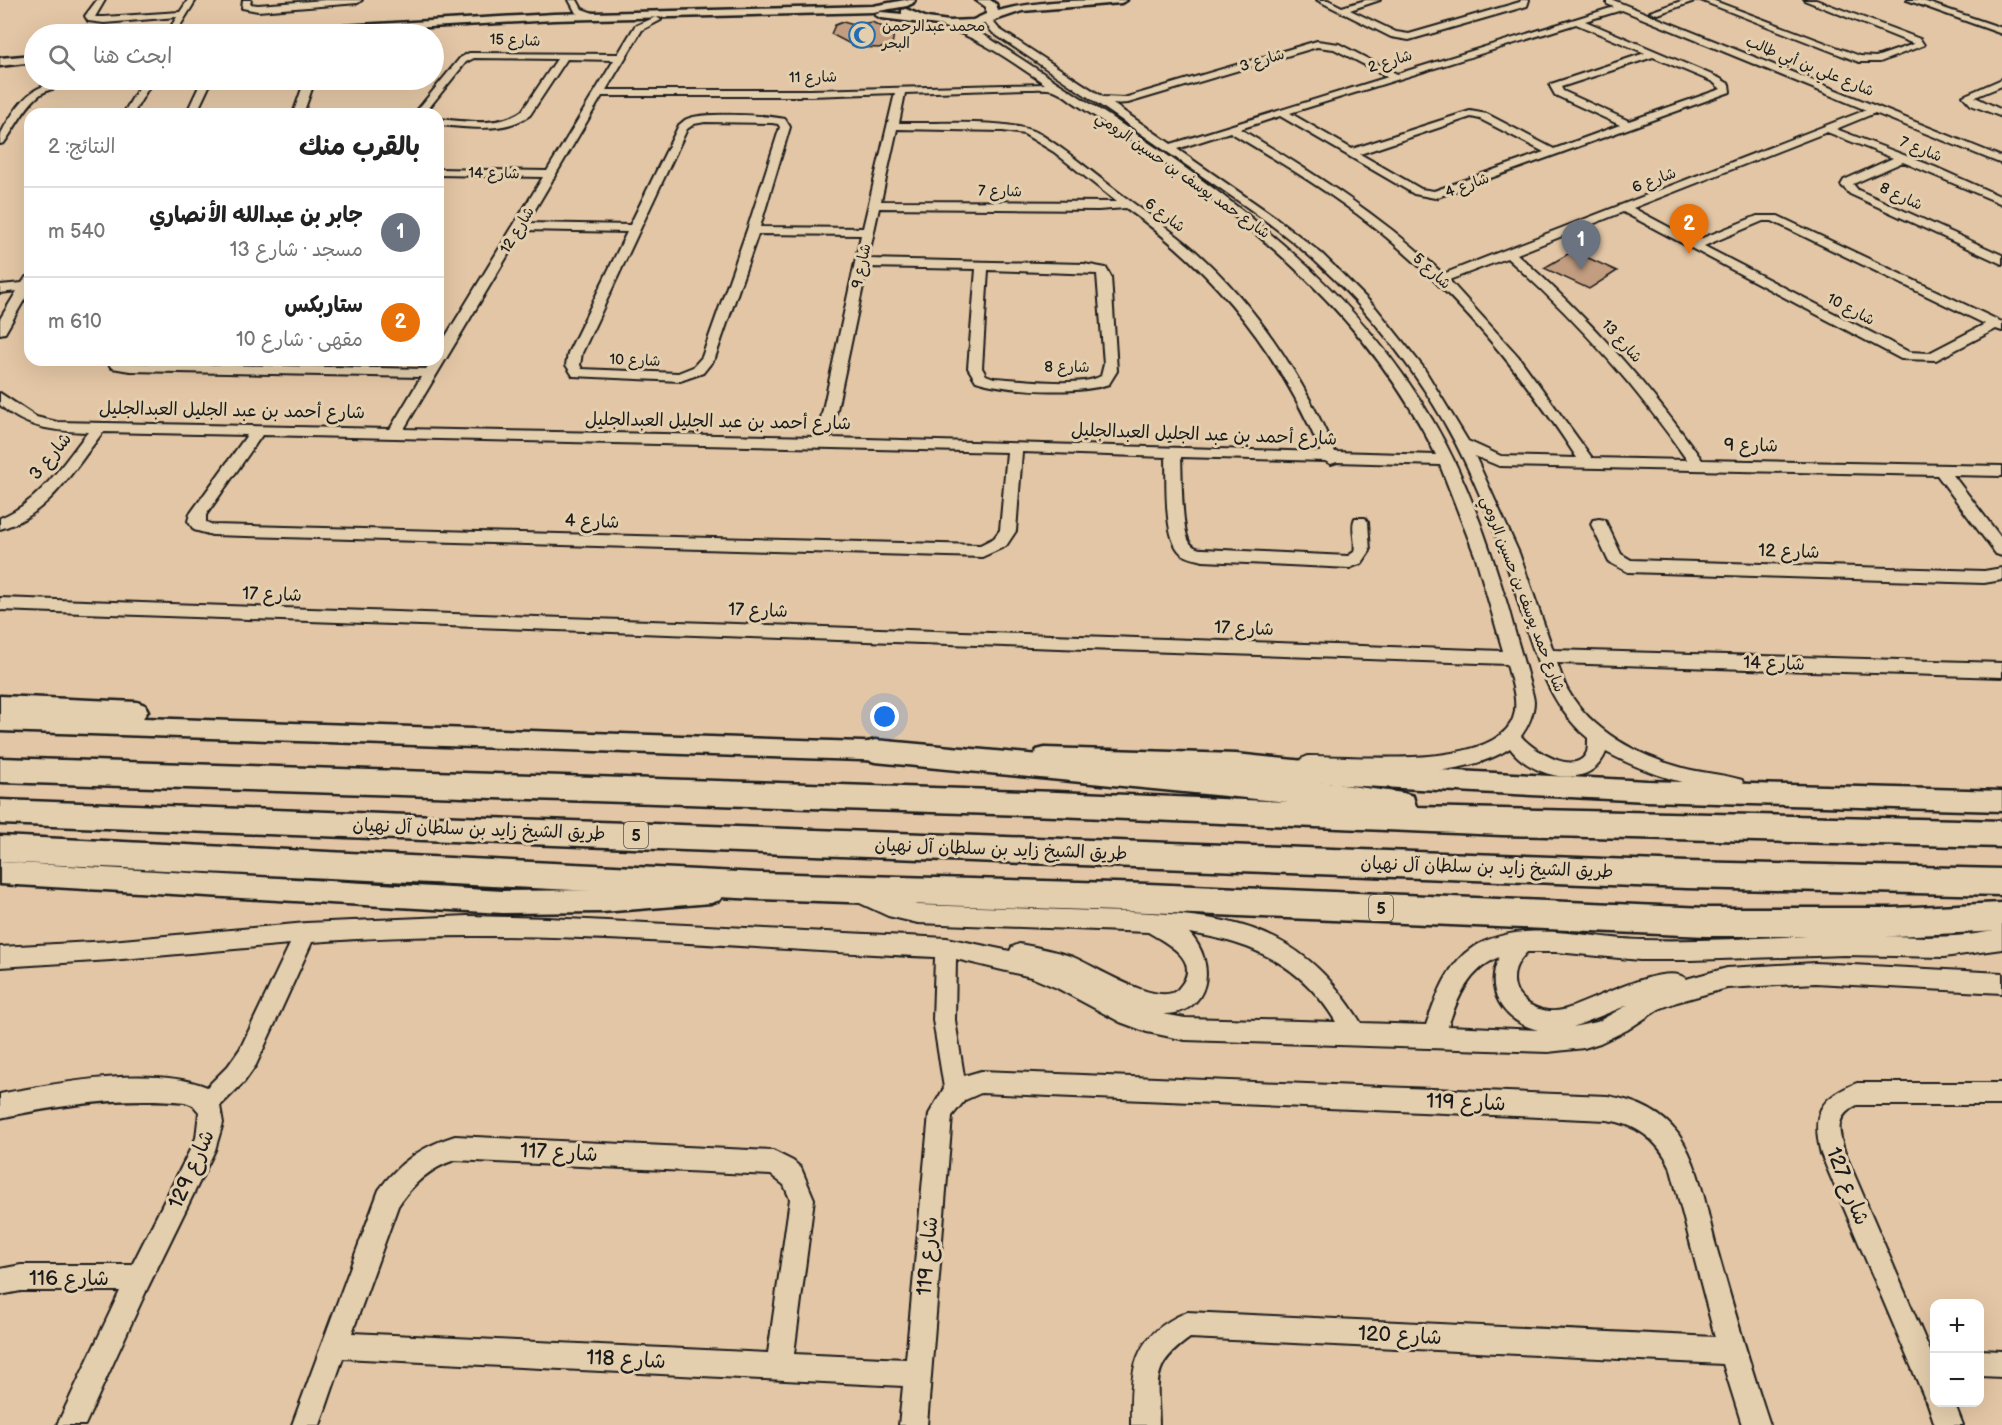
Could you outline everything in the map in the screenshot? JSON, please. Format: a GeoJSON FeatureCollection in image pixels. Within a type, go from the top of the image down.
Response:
{"type":"FeatureCollection","features":[{"type":"Feature","properties":{"kind":"highway"},"geometry":{"type":"LineString","coordinates":[[875,751],[1330,794],[1502,823]]}},
{"type":"Feature","properties":{"kind":"highway"},"geometry":{"type":"LineString","coordinates":[[0,770],[1045,804],[1502,823],[2002,834]]}},
{"type":"Feature","properties":{"kind":"highway","name":"طريق الشيخ زايد بن سلطان آل نهيان"},"geometry":{"type":"LineString","coordinates":[[0,812],[1687,875],[2002,882]]}},
{"type":"Feature","properties":{"kind":"highway"},"geometry":{"type":"LineString","coordinates":[[0,849],[759,886]]}},
{"type":"Feature","properties":{"kind":"highway","name":"5"},"geometry":{"type":"LineString","coordinates":[[759,886],[1148,898],[1706,922],[1870,922],[2002,917]]}},
{"type":"Feature","properties":{"kind":"main road"},"geometry":{"type":"LineString","coordinates":[[982,0],[992,6],[989,18]]}},
{"type":"Feature","properties":{"kind":"main road"},"geometry":{"type":"LineString","coordinates":[[994,0],[1049,0]]}},
{"type":"Feature","properties":{"kind":"main road"},"geometry":{"type":"LineString","coordinates":[[444,26],[633,24],[656,20],[868,15],[965,25],[1022,8],[1121,0]]}},
{"type":"Feature","properties":{"kind":"main road"},"geometry":{"type":"LineString","coordinates":[[444,25],[594,15],[873,9],[910,1]]}},
{"type":"Feature","properties":{"kind":"main road"},"geometry":{"type":"LineString","coordinates":[[910,1],[905,12],[918,19]]}},
{"type":"Feature","properties":{"kind":"main road"},"geometry":{"type":"LineString","coordinates":[[2,58],[24,55]]}},
{"type":"Feature","properties":{"kind":"main road"},"geometry":{"type":"LineString","coordinates":[[2,58],[24,59]]}},
{"type":"Feature","properties":{"kind":"main road"},"geometry":{"type":"LineString","coordinates":[[0,705],[291,719],[431,736]]}},
{"type":"Feature","properties":{"kind":"main road"},"geometry":{"type":"LineString","coordinates":[[0,722],[1236,764],[1310,772],[1433,780],[1658,791],[2002,801]]}},
{"type":"Feature","properties":{"kind":"main road"},"geometry":{"type":"LineString","coordinates":[[0,873],[503,902],[613,901],[759,886]]}},
{"type":"Feature","properties":{"kind":"street"},"geometry":{"type":"LineString","coordinates":[[101,0],[90,16],[92,19],[184,14]]}},
{"type":"Feature","properties":{"kind":"street"},"geometry":{"type":"LineString","coordinates":[[178,24],[192,0]]}},
{"type":"Feature","properties":{"kind":"street"},"geometry":{"type":"LineString","coordinates":[[247,0],[245,6],[258,8],[358,0]]}},
{"type":"Feature","properties":{"kind":"street"},"geometry":{"type":"LineString","coordinates":[[573,0],[579,11],[594,15]]}},
{"type":"Feature","properties":{"kind":"street"},"geometry":{"type":"LineString","coordinates":[[1322,0],[1394,35],[1412,37],[1524,4],[1525,0]]}},
{"type":"Feature","properties":{"kind":"street"},"geometry":{"type":"LineString","coordinates":[[1341,10],[1376,0]]}},
{"type":"Feature","properties":{"kind":"street","name":"شارع علي بن أبي طالب"},"geometry":{"type":"LineString","coordinates":[[1606,0],[1655,12],[2002,151]]}},
{"type":"Feature","properties":{"kind":"street"},"geometry":{"type":"LineString","coordinates":[[1655,12],[1693,0]]}},
{"type":"Feature","properties":{"kind":"street"},"geometry":{"type":"LineString","coordinates":[[1704,0],[1859,59],[1877,60],[1919,45],[1914,39],[1808,0]]}},
{"type":"Feature","properties":{"kind":"street"},"geometry":{"type":"LineString","coordinates":[[1911,0],[2002,31]]}},
{"type":"Feature","properties":{"kind":"street","name":"شارع علي بن أبي طالب"},"geometry":{"type":"LineString","coordinates":[[1624,3],[1729,50],[2002,161]]}},
{"type":"Feature","properties":{"kind":"street","name":"شارع 2"},"geometry":{"type":"LineString","coordinates":[[1168,148],[1576,21],[1624,3]]}},
{"type":"Feature","properties":{"kind":"street","name":"شارع حمد يوسف بن حسين الرومي"},"geometry":{"type":"LineString","coordinates":[[989,18],[996,32],[1101,100],[1119,105],[1168,148],[1263,213],[1331,269],[1397,343],[1418,370],[1463,444],[1480,479],[1511,553],[1545,656],[1563,699],[1577,718],[1597,736],[1640,762],[1673,774],[1707,782],[1799,795]]}},
{"type":"Feature","properties":{"kind":"street","name":"شارع 4"},"geometry":{"type":"LineString","coordinates":[[1280,112],[1418,192],[1435,195],[1726,90],[1719,81],[1576,21]]}},
{"type":"Feature","properties":{"kind":"street","name":"شارع 12"},"geometry":{"type":"LineString","coordinates":[[444,351],[621,57],[633,24]]}},
{"type":"Feature","properties":{"kind":"street","name":"شارع حمد يوسف بن حسين الرومي"},"geometry":{"type":"LineString","coordinates":[[944,24],[980,36],[1239,212],[1310,272],[1368,335],[1426,422],[1445,460],[1482,552],[1526,702],[1522,718],[1511,736]]}},
{"type":"Feature","properties":{"kind":"street","name":"شارع 3"},"geometry":{"type":"LineString","coordinates":[[1119,105],[1317,44],[1336,46],[1396,77]]}},
{"type":"Feature","properties":{"kind":"street"},"geometry":{"type":"LineString","coordinates":[[1729,50],[1743,51],[1744,47]]}},
{"type":"Feature","properties":{"kind":"street"},"geometry":{"type":"LineString","coordinates":[[1010,56],[1014,52],[1026,52]]}},
{"type":"Feature","properties":{"kind":"street","name":"شارع 15"},"geometry":{"type":"LineString","coordinates":[[444,83],[468,56],[483,54],[621,57]]}},
{"type":"Feature","properties":{"kind":"street"},"geometry":{"type":"LineString","coordinates":[[1629,125],[1559,93],[1555,86],[1652,54]]}},
{"type":"Feature","properties":{"kind":"street"},"geometry":{"type":"LineString","coordinates":[[1751,59],[1752,56],[1763,55]]}},
{"type":"Feature","properties":{"kind":"street","name":"شارع 15"},"geometry":{"type":"LineString","coordinates":[[444,122],[502,124],[518,119],[526,113],[564,56]]}},
{"type":"Feature","properties":{"kind":"street"},"geometry":{"type":"LineString","coordinates":[[1027,86],[1037,82],[1040,76]]}},
{"type":"Feature","properties":{"kind":"street"},"geometry":{"type":"LineString","coordinates":[[2002,82],[1968,96],[1972,102],[2002,114]]}},
{"type":"Feature","properties":{"kind":"street","name":"شارع 11"},"geometry":{"type":"LineString","coordinates":[[600,93],[797,93],[1027,86],[1058,88]]}},
{"type":"Feature","properties":{"kind":"street"},"geometry":{"type":"LineString","coordinates":[[0,141],[32,96],[41,90]]}},
{"type":"Feature","properties":{"kind":"street"},"geometry":{"type":"LineString","coordinates":[[132,108],[142,90]]}},
{"type":"Feature","properties":{"kind":"street"},"geometry":{"type":"LineString","coordinates":[[193,108],[202,90]]}},
{"type":"Feature","properties":{"kind":"street"},"geometry":{"type":"LineString","coordinates":[[300,108],[306,90]]}},
{"type":"Feature","properties":{"kind":"street","name":"شارع 15"},"geometry":{"type":"LineString","coordinates":[[424,108],[439,90]]}},
{"type":"Feature","properties":{"kind":"street","name":"شارع 9"},"geometry":{"type":"LineString","coordinates":[[823,442],[867,232],[901,90]]}},
{"type":"Feature","properties":{"kind":"street","name":"شارع 6"},"geometry":{"type":"LineString","coordinates":[[1442,279],[1876,109]]}},
{"type":"Feature","properties":{"kind":"street"},"geometry":{"type":"LineString","coordinates":[[1351,153],[1470,114],[1483,116],[1554,153]]}},
{"type":"Feature","properties":{"kind":"street","name":"شارع 10"},"geometry":{"type":"LineString","coordinates":[[705,119],[775,120],[781,122],[785,127],[753,230],[708,358],[698,370],[674,378],[578,373],[573,365],[574,356],[636,230],[686,123],[705,119]]}},
{"type":"Feature","properties":{"kind":"street","name":"شارع 6"},"geometry":{"type":"LineString","coordinates":[[892,126],[1003,128],[1027,131],[1158,226],[1202,264],[1243,306],[1299,386],[1315,417],[1331,459]]}},
{"type":"Feature","properties":{"kind":"street","name":"شارع 5"},"geometry":{"type":"LineString","coordinates":[[1231,129],[1330,189],[1397,240],[1442,279],[1488,327],[1532,380],[1587,462]]}},
{"type":"Feature","properties":{"kind":"street","name":"شارع 7"},"geometry":{"type":"LineString","coordinates":[[1828,129],[1903,158],[2002,201]]}},
{"type":"Feature","properties":{"kind":"street","name":"شارع 8"},"geometry":{"type":"LineString","coordinates":[[1903,158],[1852,179],[1847,185],[1854,192],[2002,260]]}},
{"type":"Feature","properties":{"kind":"street","name":"شارع 14"},"geometry":{"type":"LineString","coordinates":[[444,172],[551,174]]}},
{"type":"Feature","properties":{"kind":"street","name":"شارع 7"},"geometry":{"type":"LineString","coordinates":[[874,204],[1098,207],[1126,205]]}},
{"type":"Feature","properties":{"kind":"street","name":"شارع 10"},"geometry":{"type":"LineString","coordinates":[[1623,208],[1906,356],[1931,357],[1998,326]]}},
{"type":"Feature","properties":{"kind":"street","name":"شارع 10"},"geometry":{"type":"LineString","coordinates":[[1695,245],[1761,218],[1774,218],[1998,326]]}},
{"type":"Feature","properties":{"kind":"street"},"geometry":{"type":"LineString","coordinates":[[519,226],[636,230]]}},
{"type":"Feature","properties":{"kind":"street"},"geometry":{"type":"LineString","coordinates":[[753,230],[867,232]]}},
{"type":"Feature","properties":{"kind":"street","name":"شارع 13"},"geometry":{"type":"LineString","coordinates":[[1508,253],[1569,308],[1619,361],[1651,400],[1697,464]]}},
{"type":"Feature","properties":{"kind":"street","name":"شارع 8"},"geometry":{"type":"LineString","coordinates":[[862,263],[1090,268],[1103,272],[1111,369],[1105,381],[1084,386],[993,382],[981,378],[975,368],[982,266]]}},
{"type":"Feature","properties":{"kind":"street"},"geometry":{"type":"LineString","coordinates":[[1310,272],[1323,273],[1331,269]]}},
{"type":"Feature","properties":{"kind":"street"},"geometry":{"type":"LineString","coordinates":[[0,289],[24,284]]}},
{"type":"Feature","properties":{"kind":"street"},"geometry":{"type":"LineString","coordinates":[[1325,287],[1332,284],[1346,284]]}},
{"type":"Feature","properties":{"kind":"street"},"geometry":{"type":"LineString","coordinates":[[0,330],[24,290]]}},
{"type":"Feature","properties":{"kind":"street"},"geometry":{"type":"LineString","coordinates":[[124,366],[166,366]]}},
{"type":"Feature","properties":{"kind":"street"},"geometry":{"type":"LineString","coordinates":[[280,366],[431,373]]}},
{"type":"Feature","properties":{"kind":"street","name":"شارع 12"},"geometry":{"type":"LineString","coordinates":[[396,432],[435,366]]}},
{"type":"Feature","properties":{"kind":"street","name":"شارع أحمد بن عبد الجليل العبدالجليل"},"geometry":{"type":"LineString","coordinates":[[0,397],[19,415],[37,423],[99,428],[823,442],[1331,459],[1445,460]]}},
{"type":"Feature","properties":{"kind":"street","name":"شارع 3"},"geometry":{"type":"LineString","coordinates":[[0,524],[19,516],[34,505],[99,428]]}},
{"type":"Feature","properties":{"kind":"street","name":"شارع 4"},"geometry":{"type":"LineString","coordinates":[[258,430],[198,514],[196,521],[200,526],[212,530],[982,551],[1000,542],[1008,531],[1015,447]]}},
{"type":"Feature","properties":{"kind":"street"},"geometry":{"type":"LineString","coordinates":[[1463,444],[1499,461],[1480,479]]}},
{"type":"Feature","properties":{"kind":"street"},"geometry":{"type":"LineString","coordinates":[[1173,452],[1179,534],[1184,547],[1192,552],[1203,555],[1350,562],[1360,558],[1364,550],[1359,522]]}},
{"type":"Feature","properties":{"kind":"street","name":"شارع 9"},"geometry":{"type":"LineString","coordinates":[[1499,461],[2002,471]]}},
{"type":"Feature","properties":{"kind":"street"},"geometry":{"type":"LineString","coordinates":[[1941,469],[2002,550]]}},
{"type":"Feature","properties":{"kind":"street","name":"شارع 12"},"geometry":{"type":"LineString","coordinates":[[1599,524],[1615,558],[1628,566],[1984,576],[2002,574]]}},
{"type":"Feature","properties":{"kind":"street","name":"شارع 17"},"geometry":{"type":"LineString","coordinates":[[0,604],[1514,658]]}},
{"type":"Feature","properties":{"kind":"street","name":"شارع 14"},"geometry":{"type":"LineString","coordinates":[[1545,656],[2002,670]]}},
{"type":"Feature","properties":{"kind":"street"},"geometry":{"type":"LineString","coordinates":[[1236,764],[1455,762],[1484,754],[1511,736],[1522,752],[1540,764],[1572,769],[1594,758],[1599,744],[1597,736]]}},
{"type":"Feature","properties":{"kind":"street"},"geometry":{"type":"LineString","coordinates":[[849,888],[888,907],[918,914],[1209,926],[1239,932],[1267,943],[1294,960],[1318,980],[1339,1005],[1355,1033]]}},
{"type":"Feature","properties":{"kind":"street"},"geometry":{"type":"LineString","coordinates":[[0,957],[119,950],[375,927],[510,925],[1016,953],[1055,961],[1093,976],[1149,1004],[1170,1004],[1186,996],[1192,989],[1197,972],[1196,962],[1187,946],[1178,937],[1153,925]]}},
{"type":"Feature","properties":{"kind":"street"},"geometry":{"type":"LineString","coordinates":[[207,1103],[236,1074],[248,1057],[306,932]]}},
{"type":"Feature","properties":{"kind":"street"},"geometry":{"type":"LineString","coordinates":[[1432,1036],[1454,986],[1469,963],[1494,948],[1523,942],[1606,949],[1672,950],[1803,946],[1953,948],[2002,939]]}},
{"type":"Feature","properties":{"kind":"street"},"geometry":{"type":"LineString","coordinates":[[1523,942],[1504,963],[1501,976],[1502,985],[1516,1007],[1546,1022],[1565,1020],[1617,996],[1637,990],[1678,984],[1700,984],[1754,975],[1815,973],[2002,983]]}},
{"type":"Feature","properties":{"kind":"street"},"geometry":{"type":"LineString","coordinates":[[946,948],[943,985],[944,1032],[956,1091]]}},
{"type":"Feature","properties":{"kind":"street"},"geometry":{"type":"LineString","coordinates":[[976,952],[1031,967],[1074,986],[1126,1014],[1165,1026],[1185,1029],[1548,1041],[1584,1037],[1619,1023],[1651,1002],[1700,984]]}},
{"type":"Feature","properties":{"kind":"street","name":"شارع 119"},"geometry":{"type":"LineString","coordinates":[[913,1425],[941,1114],[947,1101],[956,1091],[968,1084],[981,1082],[1607,1108],[1636,1114],[1651,1122],[1664,1134],[1681,1163],[1732,1351],[1756,1425]]}},
{"type":"Feature","properties":{"kind":"street","name":"شارع 129"},"geometry":{"type":"LineString","coordinates":[[0,1106],[50,1096],[118,1090],[187,1091],[199,1095],[207,1103],[212,1120],[207,1142],[139,1278],[71,1425]]}},
{"type":"Feature","properties":{"kind":"street","name":"شارع 127"},"geometry":{"type":"LineString","coordinates":[[1928,1361],[1833,1154],[1828,1137],[1827,1120],[1833,1107],[1842,1098],[1857,1094],[2002,1094]]}},
{"type":"Feature","properties":{"kind":"street","name":"شارع 117"},"geometry":{"type":"LineString","coordinates":[[306,1425],[382,1212],[395,1188],[414,1167],[427,1158],[448,1150],[469,1147],[773,1162],[782,1166],[795,1179],[802,1199],[780,1366]]}},
{"type":"Feature","properties":{"kind":"street","name":"شارع 116"},"geometry":{"type":"LineString","coordinates":[[0,1282],[21,1278],[139,1278]]}},
{"type":"Feature","properties":{"kind":"street","name":"شارع 120"},"geometry":{"type":"LineString","coordinates":[[1145,1425],[1145,1365],[1162,1341],[1187,1325],[1732,1351]]}},
{"type":"Feature","properties":{"kind":"street","name":"شارع 118"},"geometry":{"type":"LineString","coordinates":[[335,1346],[916,1373]]}},
{"type":"Feature","properties":{"kind":"street"},"geometry":{"type":"LineString","coordinates":[[1984,1363],[2002,1364]]}},
{"type":"Feature","properties":{"kind":"street"},"geometry":{"type":"LineString","coordinates":[[1942,1407],[1949,1425]]}},
{"type":"Feature","properties":{"kind":"building","name":"محمد عبدالرحمن البحر"},"geometry":{"type":"Polygon","coordinates":[[[843,22],[854,25],[872,22],[894,33],[892,45],[881,48],[856,47],[831,34],[835,25],[843,22]]]}},
{"type":"Feature","properties":{"kind":"building"},"geometry":{"type":"Polygon","coordinates":[[[1573,251],[1617,271],[1589,289],[1544,268],[1573,251]]]}},
{"type":"Feature","properties":{"kind":"place","name":"محمد عبدالرحمن البحر"},"geometry":{"type":"Point","coordinates":[862,35]}},
{"type":"Feature","properties":{"kind":"place","name":"ستاربكس"},"geometry":{"type":"Point","coordinates":[1689,254]}},
{"type":"Feature","properties":{"kind":"place","name":"جابر بن عبدالله الأنصاري"},"geometry":{"type":"Point","coordinates":[1581,270]}}]}
